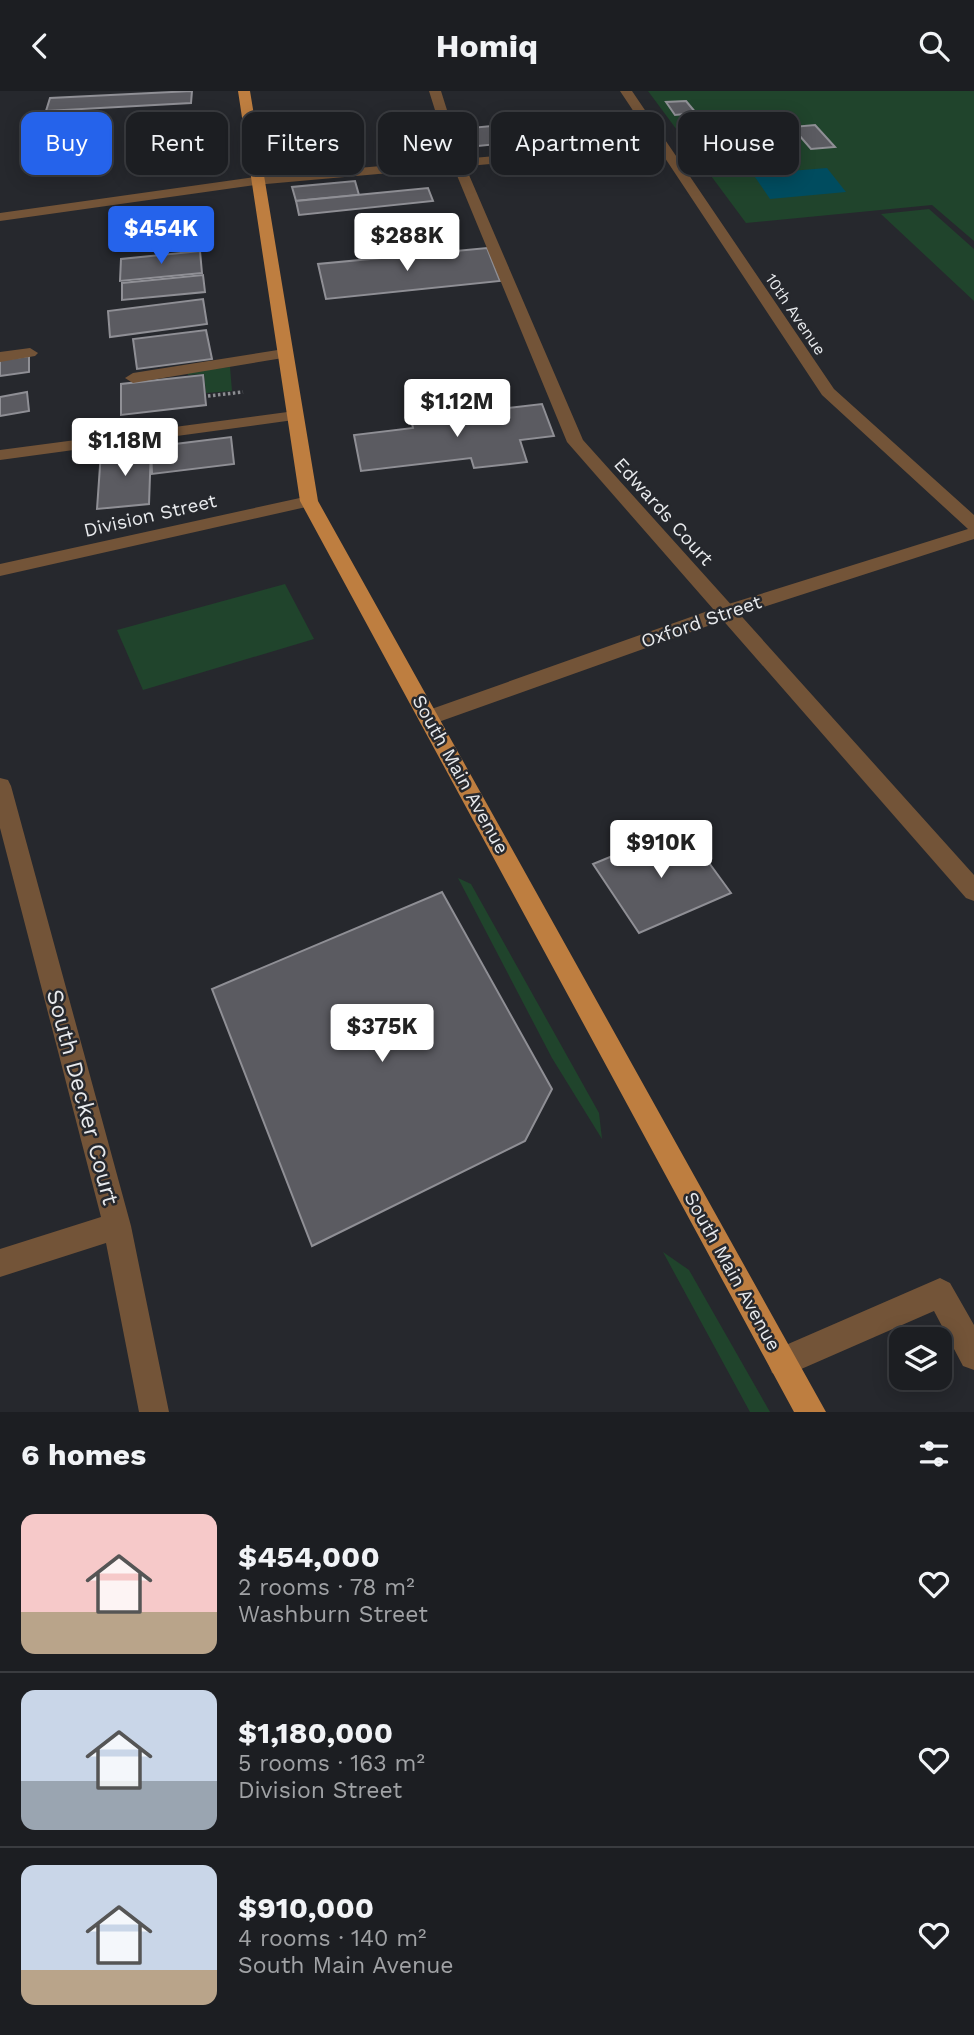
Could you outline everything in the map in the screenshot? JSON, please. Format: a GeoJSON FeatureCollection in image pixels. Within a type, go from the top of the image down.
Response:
{"type":"FeatureCollection","features":[{"type":"Feature","properties":{"kind":"main road","name":"South Main Avenue"},"geometry":{"type":"LineString","coordinates":[[244,91],[256,181],[309,501],[811,1412]]}},
{"type":"Feature","properties":{"kind":"street","name":"Edwards Court"},"geometry":{"type":"LineString","coordinates":[[435,91],[442,112]]}},
{"type":"Feature","properties":{"kind":"street","name":"10th Avenue"},"geometry":{"type":"LineString","coordinates":[[626,91],[639,112]]}},
{"type":"Feature","properties":{"kind":"street","name":"10th Avenue"},"geometry":{"type":"LineString","coordinates":[[664,151],[828,392],[974,525]]}},
{"type":"Feature","properties":{"kind":"street"},"geometry":{"type":"LineString","coordinates":[[0,216],[256,181],[378,169]]}},
{"type":"Feature","properties":{"kind":"street","name":"Edwards Court"},"geometry":{"type":"LineString","coordinates":[[463,175],[575,442],[974,891]]}},
{"type":"Feature","properties":{"kind":"street"},"geometry":{"type":"LineString","coordinates":[[0,357],[30,353]]}},
{"type":"Feature","properties":{"kind":"street"},"geometry":{"type":"LineString","coordinates":[[133,378],[284,354]]}},
{"type":"Feature","properties":{"kind":"street"},"geometry":{"type":"LineString","coordinates":[[0,456],[295,416]]}},
{"type":"Feature","properties":{"kind":"street","name":"Division Street"},"geometry":{"type":"LineString","coordinates":[[0,570],[309,501]]}},
{"type":"Feature","properties":{"kind":"street","name":"Oxford Street"},"geometry":{"type":"LineString","coordinates":[[430,717],[726,612],[974,533]]}},
{"type":"Feature","properties":{"kind":"street","name":"South Decker Court"},"geometry":{"type":"LineString","coordinates":[[0,786],[117,1226],[154,1412]]}},
{"type":"Feature","properties":{"kind":"street"},"geometry":{"type":"LineString","coordinates":[[0,1263],[117,1226]]}},
{"type":"Feature","properties":{"kind":"street"},"geometry":{"type":"LineString","coordinates":[[783,1362],[940,1293],[974,1355]]}},
{"type":"Feature","properties":{"kind":"path"},"geometry":{"type":"LineString","coordinates":[[208,396],[243,392]]}},
{"type":"Feature","properties":{"kind":"green space"},"geometry":{"type":"Polygon","coordinates":[[[648,91],[974,91],[974,241],[932,205],[746,223],[710,175],[799,175],[799,112],[678,112],[678,131],[648,91]]]}},
{"type":"Feature","properties":{"kind":"green space"},"geometry":{"type":"Polygon","coordinates":[[[929,209],[974,249],[974,301],[881,214],[929,209]]]}},
{"type":"Feature","properties":{"kind":"green space"},"geometry":{"type":"Polygon","coordinates":[[[230,367],[232,391],[206,393],[204,374],[188,375],[188,372],[230,367]]]}},
{"type":"Feature","properties":{"kind":"green space"},"geometry":{"type":"Polygon","coordinates":[[[285,584],[314,639],[143,690],[117,630],[285,584]]]}},
{"type":"Feature","properties":{"kind":"green space"},"geometry":{"type":"Polygon","coordinates":[[[458,878],[471,884],[599,1113],[602,1139],[552,1058],[458,878]]]}},
{"type":"Feature","properties":{"kind":"green space"},"geometry":{"type":"Polygon","coordinates":[[[663,1252],[689,1270],[770,1412],[750,1412],[663,1252]]]}},
{"type":"Feature","properties":{"kind":"water"},"geometry":{"type":"Polygon","coordinates":[[[827,168],[846,192],[770,199],[754,175],[799,175],[799,170],[827,168]]]}},
{"type":"Feature","properties":{"kind":"building"},"geometry":{"type":"Polygon","coordinates":[[[192,91],[191,103],[46,111],[50,98],[192,91]]]}},
{"type":"Feature","properties":{"kind":"building"},"geometry":{"type":"Polygon","coordinates":[[[686,101],[695,112],[678,112],[675,115],[666,102],[686,101]]]}},
{"type":"Feature","properties":{"kind":"building"},"geometry":{"type":"Polygon","coordinates":[[[815,125],[835,147],[811,149],[799,135],[799,126],[815,125]]]}},
{"type":"Feature","properties":{"kind":"building"},"geometry":{"type":"Polygon","coordinates":[[[491,126],[491,145],[477,146],[477,127],[491,126]]]}},
{"type":"Feature","properties":{"kind":"building"},"geometry":{"type":"Polygon","coordinates":[[[355,181],[359,195],[296,201],[292,187],[355,181]]]}},
{"type":"Feature","properties":{"kind":"building"},"geometry":{"type":"Polygon","coordinates":[[[428,188],[433,201],[299,215],[296,201],[428,188]]]}},
{"type":"Feature","properties":{"kind":"building"},"geometry":{"type":"Polygon","coordinates":[[[183,219],[184,245],[136,249],[137,223],[183,219]]]}},
{"type":"Feature","properties":{"kind":"building"},"geometry":{"type":"Polygon","coordinates":[[[487,248],[500,281],[326,299],[318,264],[487,248]]]}},
{"type":"Feature","properties":{"kind":"building"},"geometry":{"type":"Polygon","coordinates":[[[200,251],[202,273],[120,281],[121,259],[200,251]]]}},
{"type":"Feature","properties":{"kind":"building"},"geometry":{"type":"Polygon","coordinates":[[[203,275],[205,292],[122,300],[122,283],[203,275]]]}},
{"type":"Feature","properties":{"kind":"building"},"geometry":{"type":"Polygon","coordinates":[[[203,299],[207,324],[110,337],[108,311],[203,299]]]}},
{"type":"Feature","properties":{"kind":"building"},"geometry":{"type":"Polygon","coordinates":[[[206,330],[212,359],[137,369],[133,339],[206,330]]]}},
{"type":"Feature","properties":{"kind":"building"},"geometry":{"type":"Polygon","coordinates":[[[29,356],[29,372],[0,376],[0,360],[29,356]]]}},
{"type":"Feature","properties":{"kind":"building"},"geometry":{"type":"Polygon","coordinates":[[[203,375],[206,405],[121,415],[121,384],[203,375]]]}},
{"type":"Feature","properties":{"kind":"building"},"geometry":{"type":"Polygon","coordinates":[[[27,392],[29,411],[0,416],[0,397],[27,392]]]}},
{"type":"Feature","properties":{"kind":"building"},"geometry":{"type":"Polygon","coordinates":[[[542,404],[554,436],[520,440],[527,462],[474,468],[471,458],[361,471],[354,435],[413,428],[411,419],[542,404]]]}},
{"type":"Feature","properties":{"kind":"building"},"geometry":{"type":"Polygon","coordinates":[[[231,437],[234,464],[152,474],[151,447],[231,437]]]}},
{"type":"Feature","properties":{"kind":"building"},"geometry":{"type":"Polygon","coordinates":[[[151,447],[149,504],[97,509],[101,452],[151,447]]]}},
{"type":"Feature","properties":{"kind":"building"},"geometry":{"type":"Polygon","coordinates":[[[683,827],[731,893],[639,933],[593,864],[683,827]]]}},
{"type":"Feature","properties":{"kind":"building"},"geometry":{"type":"Polygon","coordinates":[[[442,892],[552,1089],[525,1141],[312,1246],[212,989],[442,892]]]}}]}
